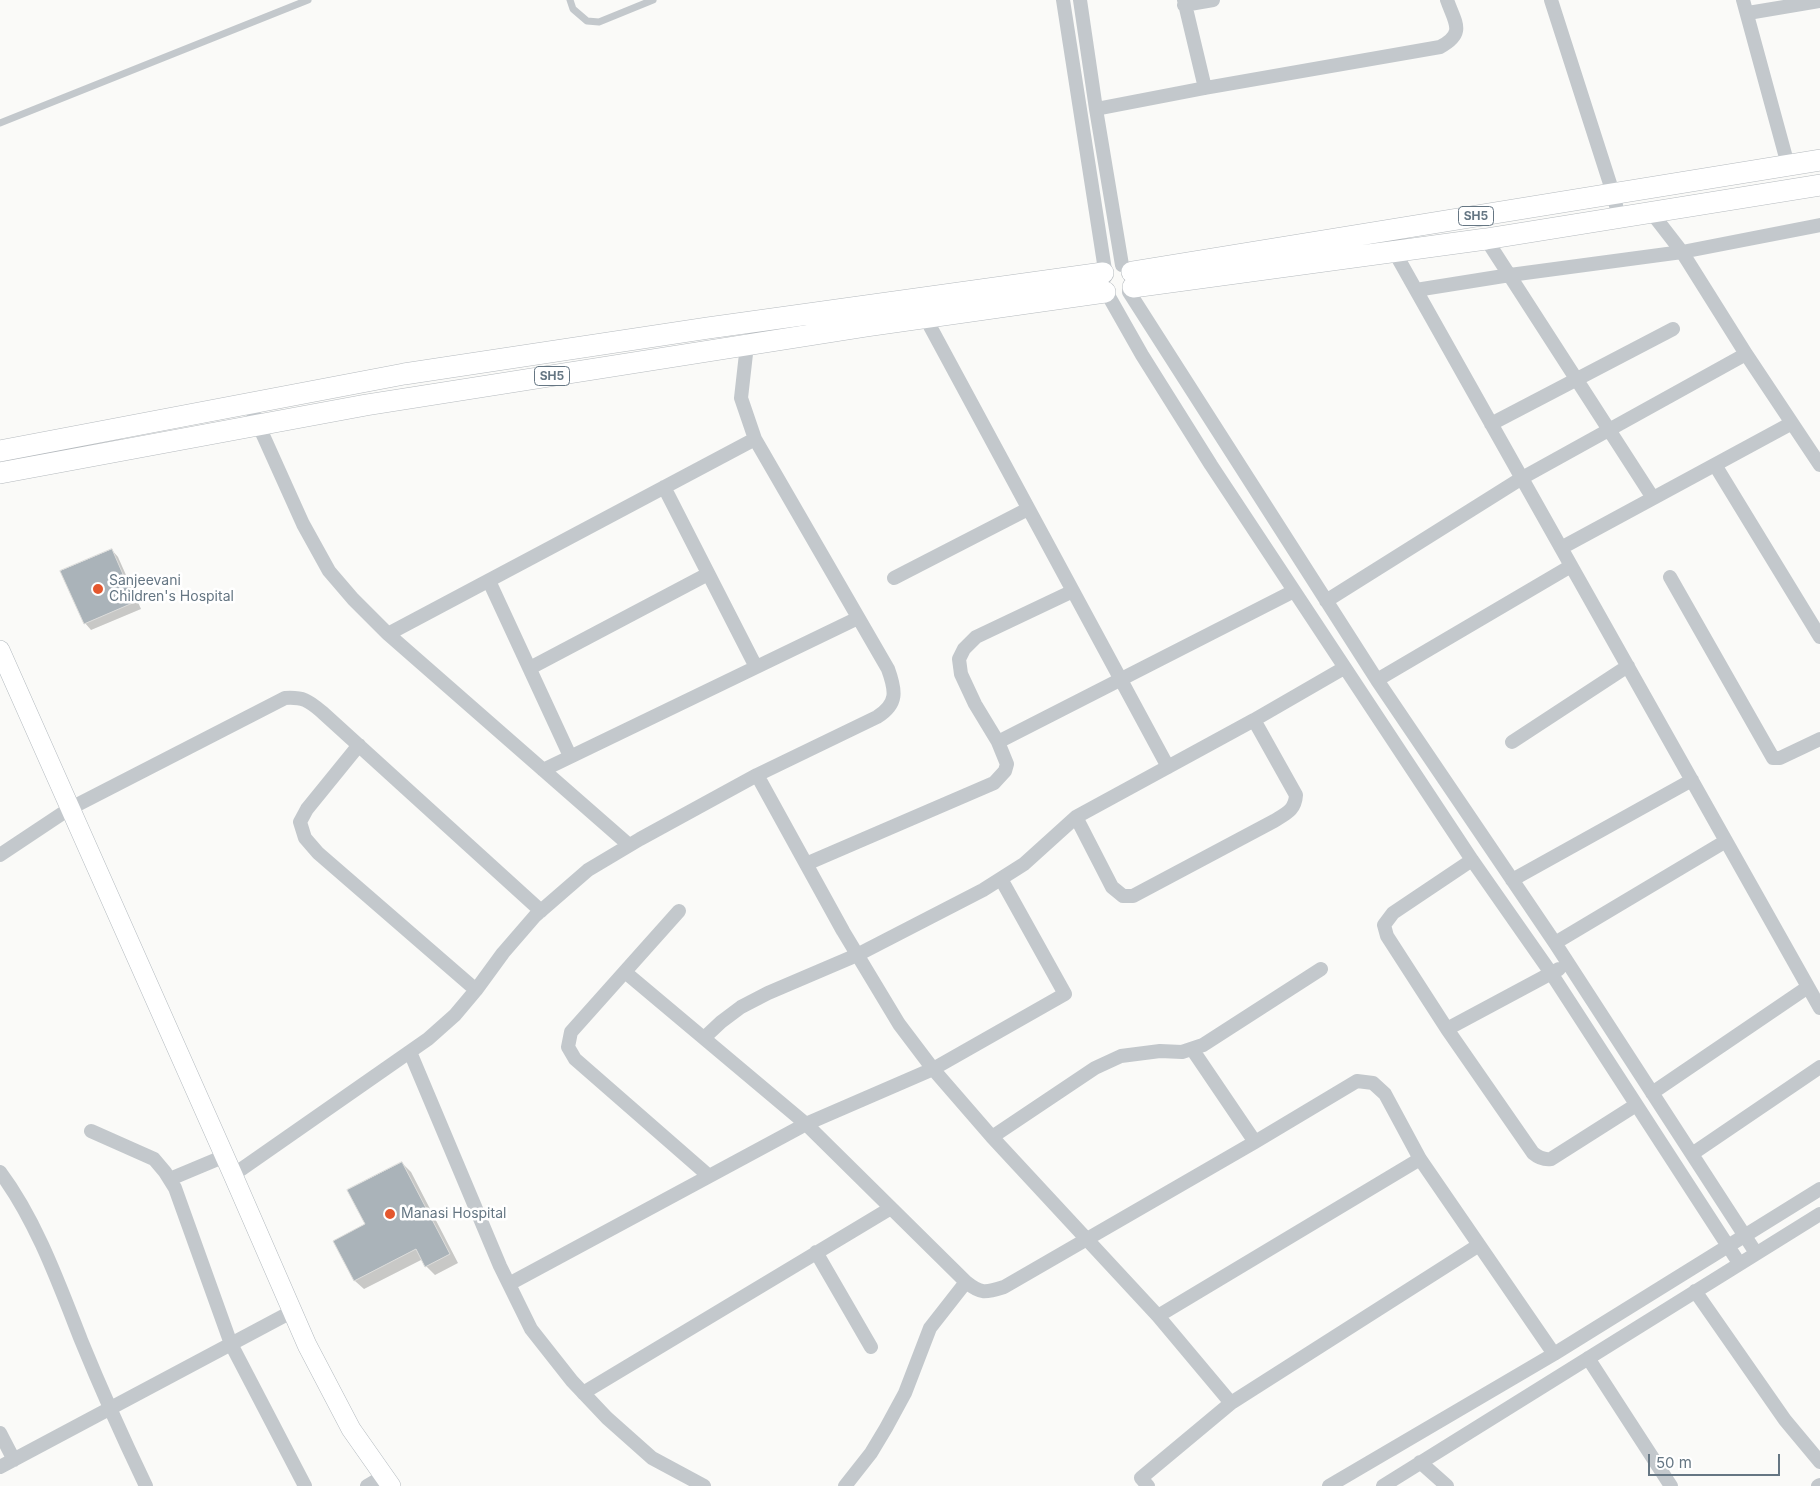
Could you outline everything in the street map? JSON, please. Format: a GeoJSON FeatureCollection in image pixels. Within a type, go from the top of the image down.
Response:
{"type":"FeatureCollection","features":[{"type":"Feature","properties":{"kind":"main road","name":"SH5"},"geometry":{"type":"LineString","coordinates":[[0,473],[376,404],[925,317],[1613,193],[1820,160]]}},
{"type":"Feature","properties":{"kind":"main road","name":"SH5"},"geometry":{"type":"LineString","coordinates":[[0,451],[404,374],[708,328],[1394,251],[1486,239],[1820,185]]}},
{"type":"Feature","properties":{"kind":"main road"},"geometry":{"type":"LineString","coordinates":[[0,650],[69,809],[234,1175],[307,1345],[351,1429],[388,1481]]}},
{"type":"Feature","properties":{"kind":"street"},"geometry":{"type":"LineString","coordinates":[[1063,0],[1117,281],[1158,380],[1344,668],[1472,860],[1551,974],[1739,1263]]}},
{"type":"Feature","properties":{"kind":"street"},"geometry":{"type":"LineString","coordinates":[[1080,0],[1096,110],[1117,281],[1377,680],[1555,943],[1756,1253]]}},
{"type":"Feature","properties":{"kind":"street"},"geometry":{"type":"LineString","coordinates":[[1205,88],[1184,3],[1213,0]]}},
{"type":"Feature","properties":{"kind":"street"},"geometry":{"type":"LineString","coordinates":[[1096,110],[1205,88],[1440,47],[1455,37],[1457,31],[1447,0]]}},
{"type":"Feature","properties":{"kind":"street"},"geometry":{"type":"LineString","coordinates":[[1550,0],[1613,193],[1618,218]]}},
{"type":"Feature","properties":{"kind":"street"},"geometry":{"type":"LineString","coordinates":[[1788,165],[1746,7],[1812,1]]}},
{"type":"Feature","properties":{"kind":"street"},"geometry":{"type":"LineString","coordinates":[[1651,212],[1682,252],[1746,354],[1820,465]]}},
{"type":"Feature","properties":{"kind":"street"},"geometry":{"type":"LineString","coordinates":[[1416,290],[1510,275],[1682,252],[1820,226]]}},
{"type":"Feature","properties":{"kind":"street"},"geometry":{"type":"LineString","coordinates":[[1486,239],[1653,498]]}},
{"type":"Feature","properties":{"kind":"street"},"geometry":{"type":"LineString","coordinates":[[1394,251],[1820,1008]]}},
{"type":"Feature","properties":{"kind":"street"},"geometry":{"type":"LineString","coordinates":[[925,317],[1168,767]]}},
{"type":"Feature","properties":{"kind":"street"},"geometry":{"type":"LineString","coordinates":[[1491,424],[1674,329]]}},
{"type":"Feature","properties":{"kind":"street"},"geometry":{"type":"LineString","coordinates":[[234,1175],[428,1040],[455,1015],[503,953],[541,911],[588,870],[629,845],[757,775],[888,710],[893,698],[893,684],[888,669],[754,439],[741,398],[746,345]]}},
{"type":"Feature","properties":{"kind":"street"},"geometry":{"type":"LineString","coordinates":[[1326,602],[1522,478],[1746,354]]}},
{"type":"Feature","properties":{"kind":"street"},"geometry":{"type":"LineString","coordinates":[[249,404],[303,524],[330,571],[353,599],[388,634],[629,845]]}},
{"type":"Feature","properties":{"kind":"street"},"geometry":{"type":"LineString","coordinates":[[1561,548],[1792,423]]}},
{"type":"Feature","properties":{"kind":"street"},"geometry":{"type":"LineString","coordinates":[[388,634],[754,439]]}},
{"type":"Feature","properties":{"kind":"street"},"geometry":{"type":"LineString","coordinates":[[1715,465],[1820,637]]}},
{"type":"Feature","properties":{"kind":"street"},"geometry":{"type":"LineString","coordinates":[[664,487],[756,667]]}},
{"type":"Feature","properties":{"kind":"street"},"geometry":{"type":"LineString","coordinates":[[894,578],[1028,509]]}},
{"type":"Feature","properties":{"kind":"street"},"geometry":{"type":"LineString","coordinates":[[1377,680],[1571,566]]}},
{"type":"Feature","properties":{"kind":"street"},"geometry":{"type":"LineString","coordinates":[[530,668],[708,574]]}},
{"type":"Feature","properties":{"kind":"street"},"geometry":{"type":"LineString","coordinates":[[1670,577],[1773,758],[1780,758],[1820,739]]}},
{"type":"Feature","properties":{"kind":"street"},"geometry":{"type":"LineString","coordinates":[[489,581],[570,756]]}},
{"type":"Feature","properties":{"kind":"street"},"geometry":{"type":"LineString","coordinates":[[806,864],[994,783],[1005,772],[1007,764],[998,742],[975,704],[961,674],[959,658],[964,648],[976,638],[1073,591]]}},
{"type":"Feature","properties":{"kind":"street"},"geometry":{"type":"LineString","coordinates":[[998,742],[1294,591]]}},
{"type":"Feature","properties":{"kind":"street"},"geometry":{"type":"LineString","coordinates":[[543,770],[858,618]]}},
{"type":"Feature","properties":{"kind":"street"},"geometry":{"type":"LineString","coordinates":[[1512,742],[1628,666]]}},
{"type":"Feature","properties":{"kind":"street"},"geometry":{"type":"LineString","coordinates":[[704,1038],[741,1007],[768,993],[857,955],[983,890],[1024,864],[1076,817],[1254,720],[1344,668]]}},
{"type":"Feature","properties":{"kind":"street"},"geometry":{"type":"LineString","coordinates":[[0,855],[69,809],[285,698],[298,697],[310,702],[359,745],[541,911]]}},
{"type":"Feature","properties":{"kind":"street"},"geometry":{"type":"LineString","coordinates":[[1076,817],[1112,887],[1123,896],[1132,896],[1274,821],[1288,812],[1295,804],[1296,794],[1254,720]]}},
{"type":"Feature","properties":{"kind":"street"},"geometry":{"type":"LineString","coordinates":[[359,745],[307,809],[300,822],[305,838],[318,853],[476,990]]}},
{"type":"Feature","properties":{"kind":"street"},"geometry":{"type":"LineString","coordinates":[[757,775],[857,955],[899,1024],[933,1069],[992,1137],[1158,1316],[1231,1403]]}},
{"type":"Feature","properties":{"kind":"street"},"geometry":{"type":"LineString","coordinates":[[1512,880],[1692,780]]}},
{"type":"Feature","properties":{"kind":"street"},"geometry":{"type":"LineString","coordinates":[[1555,943],[1726,841]]}},
{"type":"Feature","properties":{"kind":"street"},"geometry":{"type":"LineString","coordinates":[[1472,860],[1393,914],[1384,925],[1387,936],[1447,1028],[1533,1153],[1539,1158],[1545,1160],[1552,1159],[1636,1105]]}},
{"type":"Feature","properties":{"kind":"street"},"geometry":{"type":"LineString","coordinates":[[509,1284],[806,1124],[933,1069],[1065,994],[1001,879]]}},
{"type":"Feature","properties":{"kind":"street"},"geometry":{"type":"LineString","coordinates":[[679,911],[571,1032],[568,1046],[575,1059],[709,1176]]}},
{"type":"Feature","properties":{"kind":"street"},"geometry":{"type":"LineString","coordinates":[[1447,1028],[1568,964]]}},
{"type":"Feature","properties":{"kind":"street"},"geometry":{"type":"LineString","coordinates":[[992,1137],[1095,1068],[1121,1056],[1160,1051],[1182,1052],[1203,1045],[1321,969]]}},
{"type":"Feature","properties":{"kind":"street"},"geometry":{"type":"LineString","coordinates":[[625,972],[806,1124],[966,1282],[976,1290],[987,1293],[1004,1287],[1358,1081],[1373,1083],[1385,1094],[1420,1160],[1554,1354]]}},
{"type":"Feature","properties":{"kind":"street"},"geometry":{"type":"LineString","coordinates":[[1652,1093],[1808,987]]}},
{"type":"Feature","properties":{"kind":"street"},"geometry":{"type":"LineString","coordinates":[[1192,1049],[1256,1142]]}},
{"type":"Feature","properties":{"kind":"street"},"geometry":{"type":"LineString","coordinates":[[410,1052],[509,1284],[531,1329],[583,1393],[607,1418],[652,1458],[704,1486]]}},
{"type":"Feature","properties":{"kind":"street"},"geometry":{"type":"LineString","coordinates":[[1692,1154],[1820,1067]]}},
{"type":"Feature","properties":{"kind":"street"},"geometry":{"type":"LineString","coordinates":[[91,1131],[154,1159],[170,1178],[231,1344],[305,1486]]}},
{"type":"Feature","properties":{"kind":"street"},"geometry":{"type":"LineString","coordinates":[[170,1178],[225,1156]]}},
{"type":"Feature","properties":{"kind":"street"},"geometry":{"type":"LineString","coordinates":[[1158,1316],[1420,1160]]}},
{"type":"Feature","properties":{"kind":"street"},"geometry":{"type":"LineString","coordinates":[[0,1172],[8,1182],[36,1234],[109,1409],[146,1486]]}},
{"type":"Feature","properties":{"kind":"street"},"geometry":{"type":"LineString","coordinates":[[1328,1486],[1554,1354],[1820,1189]]}},
{"type":"Feature","properties":{"kind":"street"},"geometry":{"type":"LineString","coordinates":[[583,1393],[891,1208]]}},
{"type":"Feature","properties":{"kind":"street"},"geometry":{"type":"LineString","coordinates":[[1383,1486],[1820,1214]]}},
{"type":"Feature","properties":{"kind":"street"},"geometry":{"type":"LineString","coordinates":[[1148,1486],[1141,1478],[1231,1403],[1479,1245]]}},
{"type":"Feature","properties":{"kind":"street"},"geometry":{"type":"LineString","coordinates":[[816,1252],[871,1347]]}},
{"type":"Feature","properties":{"kind":"street"},"geometry":{"type":"LineString","coordinates":[[845,1486],[870,1453],[905,1393],[930,1328],[966,1282]]}},
{"type":"Feature","properties":{"kind":"street"},"geometry":{"type":"LineString","coordinates":[[1695,1291],[1785,1420],[1820,1462]]}},
{"type":"Feature","properties":{"kind":"street"},"geometry":{"type":"LineString","coordinates":[[0,1468],[293,1311]]}},
{"type":"Feature","properties":{"kind":"street"},"geometry":{"type":"LineString","coordinates":[[1588,1358],[1671,1486]]}},
{"type":"Feature","properties":{"kind":"street"},"geometry":{"type":"LineString","coordinates":[[0,1433],[14,1460]]}},
{"type":"Feature","properties":{"kind":"street"},"geometry":{"type":"LineString","coordinates":[[1420,1462],[1447,1486]]}},
{"type":"Feature","properties":{"kind":"street"},"geometry":{"type":"LineString","coordinates":[[367,1486],[388,1481]]}},
{"type":"Feature","properties":{"kind":"lane"},"geometry":{"type":"LineString","coordinates":[[0,123],[308,0]]}},
{"type":"Feature","properties":{"kind":"lane"},"geometry":{"type":"LineString","coordinates":[[570,0],[573,9],[587,21],[599,22],[653,0]]}},
{"type":"Feature","properties":{"kind":"building"},"geometry":{"type":"Polygon","coordinates":[[[112,549],[135,602],[84,624],[60,571],[112,549]]]}},
{"type":"Feature","properties":{"kind":"building"},"geometry":{"type":"Polygon","coordinates":[[[402,1162],[450,1254],[425,1267],[416,1249],[354,1281],[333,1241],[365,1224],[347,1190],[402,1162]]]}},
{"type":"Feature","properties":{"kind":"place","name":"Sanjeevani Children's Hospital"},"geometry":{"type":"Point","coordinates":[98,589]}},
{"type":"Feature","properties":{"kind":"place","name":"Manasi Hospital"},"geometry":{"type":"Point","coordinates":[390,1214]}}]}
